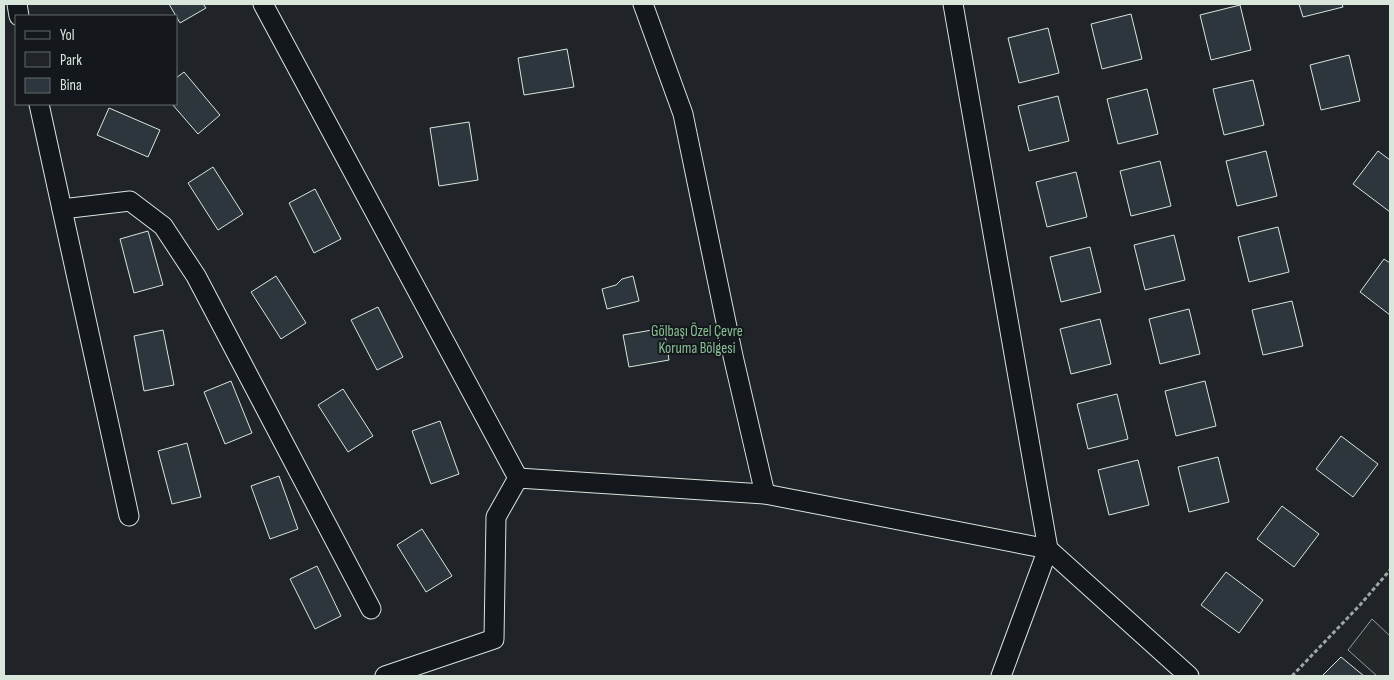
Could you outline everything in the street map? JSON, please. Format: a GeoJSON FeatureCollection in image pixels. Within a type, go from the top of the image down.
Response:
{"type":"FeatureCollection","features":[{"type":"Feature","properties":{"kind":"street"},"geometry":{"type":"LineString","coordinates":[[263,4],[518,478]]}},
{"type":"Feature","properties":{"kind":"street"},"geometry":{"type":"LineString","coordinates":[[643,4],[684,114],[733,356],[765,494]]}},
{"type":"Feature","properties":{"kind":"street"},"geometry":{"type":"LineString","coordinates":[[954,4],[1048,550],[1001,676]]}},
{"type":"Feature","properties":{"kind":"street"},"geometry":{"type":"LineString","coordinates":[[39,105],[129,516]]}},
{"type":"Feature","properties":{"kind":"street"},"geometry":{"type":"LineString","coordinates":[[62,209],[130,200],[163,226],[196,276],[371,609]]}},
{"type":"Feature","properties":{"kind":"street"},"geometry":{"type":"LineString","coordinates":[[518,478],[765,494],[1048,550],[1189,676]]}},
{"type":"Feature","properties":{"kind":"street"},"geometry":{"type":"LineString","coordinates":[[385,676],[494,640],[496,517],[518,478]]}},
{"type":"Feature","properties":{"kind":"path"},"geometry":{"type":"LineString","coordinates":[[1292,676],[1360,605],[1390,570]]}},
{"type":"Feature","properties":{"kind":"green space","name":"Gölbaşı Özel Çevre Koruma Bölgesi"},"geometry":{"type":"Polygon","coordinates":[[[4,4],[1390,4],[1390,676],[4,676],[4,4]]]}},
{"type":"Feature","properties":{"kind":"shaded area"},"geometry":{"type":"Polygon","coordinates":[[[1372,619],[1390,636],[1390,676],[1377,676],[1348,650],[1372,619]]]}},
{"type":"Feature","properties":{"kind":"building"},"geometry":{"type":"Polygon","coordinates":[[[169,4],[203,4],[206,8],[180,23],[178,15],[175,15],[169,4]]]}},
{"type":"Feature","properties":{"kind":"building"},"geometry":{"type":"Polygon","coordinates":[[[1299,4],[1342,4],[1343,7],[1303,17],[1299,4]]]}},
{"type":"Feature","properties":{"kind":"building"},"geometry":{"type":"Polygon","coordinates":[[[1240,5],[1251,50],[1211,60],[1200,15],[1240,5]]]}},
{"type":"Feature","properties":{"kind":"building"},"geometry":{"type":"Polygon","coordinates":[[[1131,14],[1142,59],[1102,69],[1091,24],[1131,14]]]}},
{"type":"Feature","properties":{"kind":"building"},"geometry":{"type":"Polygon","coordinates":[[[1048,28],[1059,73],[1019,83],[1008,38],[1048,28]]]}},
{"type":"Feature","properties":{"kind":"building"},"geometry":{"type":"Polygon","coordinates":[[[567,49],[574,87],[524,95],[518,58],[567,49]]]}},
{"type":"Feature","properties":{"kind":"building"},"geometry":{"type":"Polygon","coordinates":[[[1349,55],[1360,101],[1321,110],[1310,65],[1349,55]]]}},
{"type":"Feature","properties":{"kind":"building"},"geometry":{"type":"Polygon","coordinates":[[[184,72],[220,115],[198,134],[173,105],[178,105],[178,76],[184,72]]]}},
{"type":"Feature","properties":{"kind":"building"},"geometry":{"type":"Polygon","coordinates":[[[1253,80],[1264,125],[1224,135],[1213,89],[1253,80]]]}},
{"type":"Feature","properties":{"kind":"building"},"geometry":{"type":"Polygon","coordinates":[[[1147,89],[1158,134],[1118,144],[1107,99],[1147,89]]]}},
{"type":"Feature","properties":{"kind":"building"},"geometry":{"type":"Polygon","coordinates":[[[1058,96],[1069,141],[1029,151],[1018,106],[1058,96]]]}},
{"type":"Feature","properties":{"kind":"building"},"geometry":{"type":"Polygon","coordinates":[[[109,108],[160,130],[148,157],[97,135],[109,108]]]}},
{"type":"Feature","properties":{"kind":"building"},"geometry":{"type":"Polygon","coordinates":[[[469,122],[478,180],[439,186],[430,128],[469,122]]]}},
{"type":"Feature","properties":{"kind":"building"},"geometry":{"type":"Polygon","coordinates":[[[1266,151],[1277,196],[1237,206],[1226,161],[1266,151]]]}},
{"type":"Feature","properties":{"kind":"building"},"geometry":{"type":"Polygon","coordinates":[[[1378,151],[1390,160],[1390,212],[1353,184],[1378,151]]]}},
{"type":"Feature","properties":{"kind":"building"},"geometry":{"type":"Polygon","coordinates":[[[1160,161],[1171,206],[1131,216],[1120,171],[1160,161]]]}},
{"type":"Feature","properties":{"kind":"building"},"geometry":{"type":"Polygon","coordinates":[[[213,167],[243,214],[218,230],[188,183],[213,167]]]}},
{"type":"Feature","properties":{"kind":"building"},"geometry":{"type":"Polygon","coordinates":[[[1076,172],[1087,217],[1047,227],[1036,182],[1076,172]]]}},
{"type":"Feature","properties":{"kind":"building"},"geometry":{"type":"Polygon","coordinates":[[[315,189],[341,239],[314,253],[289,203],[315,189]]]}},
{"type":"Feature","properties":{"kind":"building"},"geometry":{"type":"Polygon","coordinates":[[[1278,227],[1289,272],[1249,282],[1238,237],[1278,227]]]}},
{"type":"Feature","properties":{"kind":"building"},"geometry":{"type":"Polygon","coordinates":[[[148,231],[163,285],[134,293],[120,239],[148,231]]]}},
{"type":"Feature","properties":{"kind":"building"},"geometry":{"type":"Polygon","coordinates":[[[1174,235],[1185,280],[1145,290],[1134,245],[1174,235]]]}},
{"type":"Feature","properties":{"kind":"building"},"geometry":{"type":"Polygon","coordinates":[[[1090,247],[1101,292],[1061,302],[1050,257],[1090,247]]]}},
{"type":"Feature","properties":{"kind":"building"},"geometry":{"type":"Polygon","coordinates":[[[1384,259],[1390,263],[1390,315],[1360,292],[1384,259]]]}},
{"type":"Feature","properties":{"kind":"building"},"geometry":{"type":"Polygon","coordinates":[[[276,276],[306,323],[281,339],[251,292],[276,276]]]}},
{"type":"Feature","properties":{"kind":"building"},"geometry":{"type":"Polygon","coordinates":[[[633,276],[639,301],[607,309],[602,289],[616,285],[622,279],[633,276]]]}},
{"type":"Feature","properties":{"kind":"building"},"geometry":{"type":"Polygon","coordinates":[[[1292,301],[1303,346],[1263,355],[1252,310],[1292,301]]]}},
{"type":"Feature","properties":{"kind":"building"},"geometry":{"type":"Polygon","coordinates":[[[378,307],[403,357],[377,370],[351,320],[378,307]]]}},
{"type":"Feature","properties":{"kind":"building"},"geometry":{"type":"Polygon","coordinates":[[[1189,309],[1200,354],[1160,364],[1149,319],[1189,309]]]}},
{"type":"Feature","properties":{"kind":"building"},"geometry":{"type":"Polygon","coordinates":[[[1100,319],[1111,364],[1071,374],[1060,329],[1100,319]]]}},
{"type":"Feature","properties":{"kind":"building"},"geometry":{"type":"Polygon","coordinates":[[[664,328],[669,360],[629,367],[623,335],[664,328]]]}},
{"type":"Feature","properties":{"kind":"building"},"geometry":{"type":"Polygon","coordinates":[[[163,330],[174,385],[144,391],[134,336],[163,330]]]}},
{"type":"Feature","properties":{"kind":"building"},"geometry":{"type":"Polygon","coordinates":[[[231,381],[252,433],[225,444],[204,392],[231,381]]]}},
{"type":"Feature","properties":{"kind":"building"},"geometry":{"type":"Polygon","coordinates":[[[1205,381],[1216,426],[1176,436],[1165,391],[1205,381]]]}},
{"type":"Feature","properties":{"kind":"building"},"geometry":{"type":"Polygon","coordinates":[[[343,389],[373,436],[348,452],[318,405],[343,389]]]}},
{"type":"Feature","properties":{"kind":"building"},"geometry":{"type":"Polygon","coordinates":[[[1117,394],[1128,439],[1088,449],[1077,404],[1117,394]]]}},
{"type":"Feature","properties":{"kind":"building"},"geometry":{"type":"Polygon","coordinates":[[[440,421],[459,474],[431,484],[412,431],[440,421]]]}},
{"type":"Feature","properties":{"kind":"building"},"geometry":{"type":"Polygon","coordinates":[[[1341,436],[1378,464],[1353,497],[1316,469],[1341,436]]]}},
{"type":"Feature","properties":{"kind":"building"},"geometry":{"type":"Polygon","coordinates":[[[187,443],[201,497],[172,504],[158,451],[187,443]]]}},
{"type":"Feature","properties":{"kind":"building"},"geometry":{"type":"Polygon","coordinates":[[[1218,457],[1229,502],[1189,512],[1178,467],[1218,457]]]}},
{"type":"Feature","properties":{"kind":"building"},"geometry":{"type":"Polygon","coordinates":[[[1138,460],[1149,505],[1109,515],[1098,470],[1138,460]]]}},
{"type":"Feature","properties":{"kind":"building"},"geometry":{"type":"Polygon","coordinates":[[[279,476],[298,529],[270,539],[251,486],[279,476]]]}},
{"type":"Feature","properties":{"kind":"building"},"geometry":{"type":"Polygon","coordinates":[[[1282,506],[1319,534],[1294,567],[1257,539],[1282,506]]]}},
{"type":"Feature","properties":{"kind":"building"},"geometry":{"type":"Polygon","coordinates":[[[422,529],[452,576],[426,592],[397,545],[422,529]]]}},
{"type":"Feature","properties":{"kind":"building"},"geometry":{"type":"Polygon","coordinates":[[[317,566],[341,616],[315,629],[290,579],[317,566]]]}},
{"type":"Feature","properties":{"kind":"building"},"geometry":{"type":"Polygon","coordinates":[[[1226,572],[1263,600],[1239,633],[1201,605],[1226,572]]]}},
{"type":"Feature","properties":{"kind":"building"},"geometry":{"type":"Polygon","coordinates":[[[1341,657],[1364,676],[1322,676],[1341,657]]]}}]}
